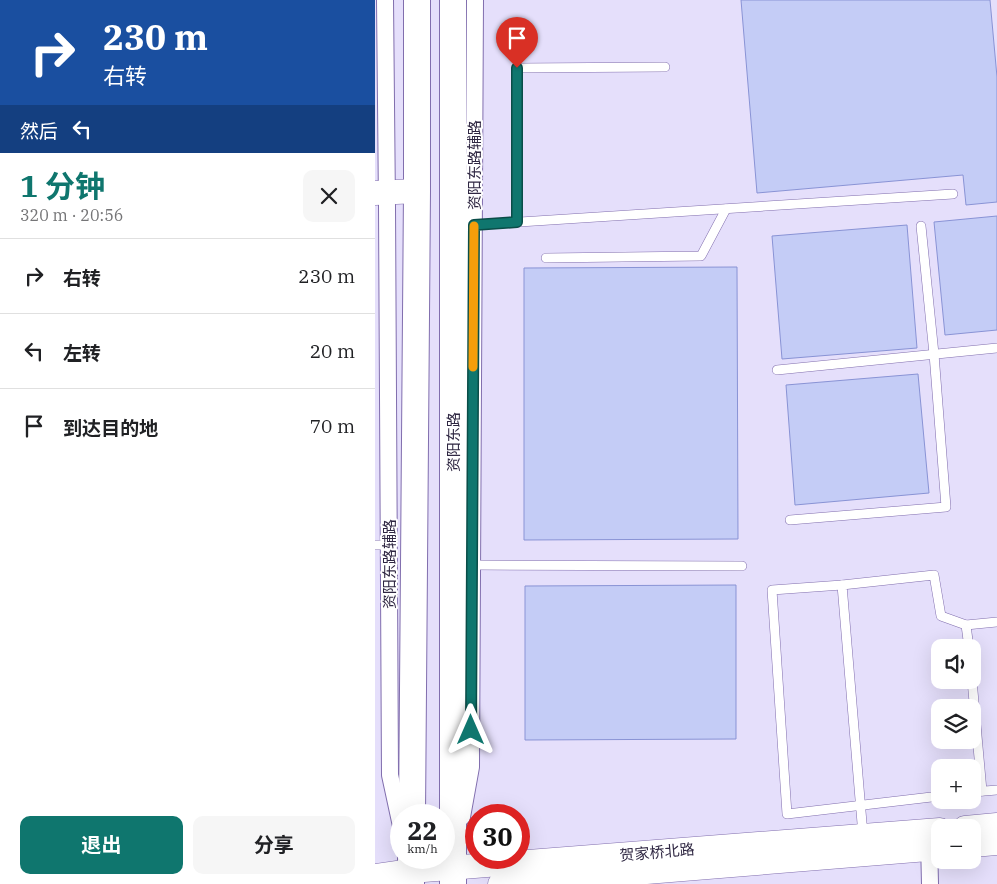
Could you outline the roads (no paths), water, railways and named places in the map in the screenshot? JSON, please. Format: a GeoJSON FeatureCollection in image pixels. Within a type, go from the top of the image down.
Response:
{"type":"FeatureCollection","features":[{"type":"Feature","properties":{"kind":"main road"},"geometry":{"type":"LineString","coordinates":[[412,804],[417,0]]}},
{"type":"Feature","properties":{"kind":"main road","name":"资阳东路"},"geometry":{"type":"LineString","coordinates":[[453,0],[463,225],[463,565],[453,876]]}},
{"type":"Feature","properties":{"kind":"main road"},"geometry":{"type":"LineString","coordinates":[[381,200],[417,198]]}},
{"type":"Feature","properties":{"kind":"main road"},"geometry":{"type":"LineString","coordinates":[[981,826],[997,825]]}},
{"type":"Feature","properties":{"kind":"main road","name":"贺家桥北路"},"geometry":{"type":"LineString","coordinates":[[416,869],[453,876],[863,836],[931,839]]}},
{"type":"Feature","properties":{"kind":"main road","name":"贺家桥北路"},"geometry":{"type":"LineString","coordinates":[[499,884],[931,839]]}},
{"type":"Feature","properties":{"kind":"main road"},"geometry":{"type":"LineString","coordinates":[[981,844],[997,843]]}},
{"type":"Feature","properties":{"kind":"main road","name":"贺家桥北路"},"geometry":{"type":"LineString","coordinates":[[375,876],[406,869]]}},
{"type":"Feature","properties":{"kind":"street","name":"资阳东路辅路"},"geometry":{"type":"LineString","coordinates":[[385,0],[381,200],[382,545],[390,775],[396,804]]}},
{"type":"Feature","properties":{"kind":"street","name":"资阳东路辅路"},"geometry":{"type":"LineString","coordinates":[[463,225],[475,0]]}},
{"type":"Feature","properties":{"kind":"street"},"geometry":{"type":"LineString","coordinates":[[382,545],[415,544]]}},
{"type":"Feature","properties":{"kind":"street"},"geometry":{"type":"LineString","coordinates":[[930,884],[931,869]]}},
{"type":"Feature","properties":{"kind":"lane"},"geometry":{"type":"LineString","coordinates":[[517,222],[517,68],[665,67]]}},
{"type":"Feature","properties":{"kind":"lane"},"geometry":{"type":"LineString","coordinates":[[463,225],[953,194]]}},
{"type":"Feature","properties":{"kind":"lane"},"geometry":{"type":"LineString","coordinates":[[546,258],[701,256],[727,209]]}},
{"type":"Feature","properties":{"kind":"lane"},"geometry":{"type":"LineString","coordinates":[[790,520],[946,507],[921,226]]}},
{"type":"Feature","properties":{"kind":"lane"},"geometry":{"type":"LineString","coordinates":[[777,370],[997,348]]}},
{"type":"Feature","properties":{"kind":"lane"},"geometry":{"type":"LineString","coordinates":[[463,565],[742,566]]}},
{"type":"Feature","properties":{"kind":"lane"},"geometry":{"type":"LineString","coordinates":[[931,797],[787,814],[772,590],[934,574],[941,616],[967,625],[997,622]]}},
{"type":"Feature","properties":{"kind":"lane"},"geometry":{"type":"LineString","coordinates":[[842,584],[863,836]]}},
{"type":"Feature","properties":{"kind":"lane"},"geometry":{"type":"LineString","coordinates":[[967,625],[968,639]]}},
{"type":"Feature","properties":{"kind":"lane"},"geometry":{"type":"LineString","coordinates":[[971,689],[975,759]]}},
{"type":"Feature","properties":{"kind":"lane"},"geometry":{"type":"LineString","coordinates":[[981,792],[997,790]]}}]}
